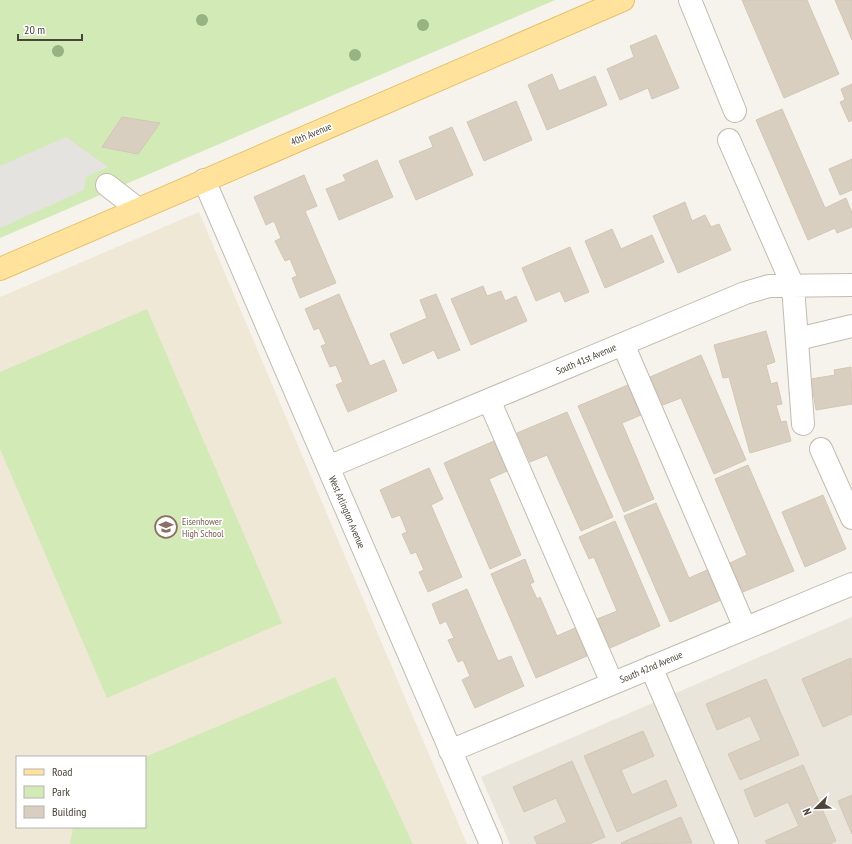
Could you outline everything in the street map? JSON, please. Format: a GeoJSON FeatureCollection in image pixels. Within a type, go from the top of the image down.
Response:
{"type":"FeatureCollection","features":[{"type":"Feature","properties":{"kind":"main road","name":"40th Avenue"},"geometry":{"type":"LineString","coordinates":[[0,269],[623,0]]}},
{"type":"Feature","properties":{"kind":"street"},"geometry":{"type":"LineString","coordinates":[[690,0],[735,111]]}},
{"type":"Feature","properties":{"kind":"street"},"geometry":{"type":"LineString","coordinates":[[729,140],[793,286],[803,424]]}},
{"type":"Feature","properties":{"kind":"street","name":"West Arlington Avenue"},"geometry":{"type":"LineString","coordinates":[[204,180],[491,844]]}},
{"type":"Feature","properties":{"kind":"street"},"geometry":{"type":"LineString","coordinates":[[107,185],[138,209]]}},
{"type":"Feature","properties":{"kind":"street","name":"South 41st Avenue"},"geometry":{"type":"LineString","coordinates":[[328,467],[744,293],[769,286],[852,285]]}},
{"type":"Feature","properties":{"kind":"street"},"geometry":{"type":"LineString","coordinates":[[798,339],[852,326]]}},
{"type":"Feature","properties":{"kind":"street"},"geometry":{"type":"LineString","coordinates":[[623,344],[745,628]]}},
{"type":"Feature","properties":{"kind":"street"},"geometry":{"type":"LineString","coordinates":[[489,400],[612,683]]}},
{"type":"Feature","properties":{"kind":"street"},"geometry":{"type":"LineString","coordinates":[[821,449],[852,518]]}},
{"type":"Feature","properties":{"kind":"street","name":"South 42nd Avenue"},"geometry":{"type":"LineString","coordinates":[[450,751],[852,584]]}},
{"type":"Feature","properties":{"kind":"street"},"geometry":{"type":"LineString","coordinates":[[651,667],[727,844]]}},
{"type":"Feature","properties":{"kind":"shaded area"},"geometry":{"type":"Polygon","coordinates":[[[66,137],[108,167],[86,177],[84,190],[0,228],[0,166],[66,137]]]}},
{"type":"Feature","properties":{"kind":"shaded area","name":"Eisenhower High School"},"geometry":{"type":"Polygon","coordinates":[[[199,212],[467,844],[0,844],[0,297],[199,212]]]}},
{"type":"Feature","properties":{"kind":"shaded area"},"geometry":{"type":"Polygon","coordinates":[[[852,617],[852,844],[510,844],[481,777],[852,617]]]}},
{"type":"Feature","properties":{"kind":"green space"},"geometry":{"type":"Polygon","coordinates":[[[0,0],[555,0],[0,238],[0,0]]]}},
{"type":"Feature","properties":{"kind":"green space"},"geometry":{"type":"Polygon","coordinates":[[[147,309],[282,623],[107,698],[0,449],[0,372],[147,309]]]}},
{"type":"Feature","properties":{"kind":"green space"},"geometry":{"type":"Polygon","coordinates":[[[335,677],[413,844],[70,844],[73,828],[146,828],[146,757],[335,677]]]}},
{"type":"Feature","properties":{"kind":"building"},"geometry":{"type":"Polygon","coordinates":[[[742,0],[807,0],[839,74],[784,98],[742,0]]]}},
{"type":"Feature","properties":{"kind":"building"},"geometry":{"type":"Polygon","coordinates":[[[835,0],[852,0],[852,40],[835,0]]]}},
{"type":"Feature","properties":{"kind":"building"},"geometry":{"type":"Polygon","coordinates":[[[656,35],[679,88],[652,99],[648,88],[620,100],[607,69],[634,57],[630,46],[656,35]]]}},
{"type":"Feature","properties":{"kind":"building"},"geometry":{"type":"Polygon","coordinates":[[[552,74],[559,91],[595,76],[607,105],[547,130],[528,85],[552,74]]]}},
{"type":"Feature","properties":{"kind":"building"},"geometry":{"type":"Polygon","coordinates":[[[852,84],[852,120],[849,122],[840,102],[845,100],[841,89],[852,84]]]}},
{"type":"Feature","properties":{"kind":"building"},"geometry":{"type":"Polygon","coordinates":[[[516,101],[532,140],[484,161],[467,122],[516,101]]]}},
{"type":"Feature","properties":{"kind":"building"},"geometry":{"type":"Polygon","coordinates":[[[782,109],[825,208],[846,198],[852,213],[852,227],[837,233],[835,228],[808,240],[756,120],[782,109]]]}},
{"type":"Feature","properties":{"kind":"building"},"geometry":{"type":"Polygon","coordinates":[[[122,117],[160,123],[138,154],[102,147],[122,117]]]}},
{"type":"Feature","properties":{"kind":"building"},"geometry":{"type":"Polygon","coordinates":[[[452,127],[473,175],[416,200],[399,161],[433,147],[429,137],[452,127]]]}},
{"type":"Feature","properties":{"kind":"building"},"geometry":{"type":"Polygon","coordinates":[[[852,159],[852,190],[840,195],[829,169],[852,159]]]}},
{"type":"Feature","properties":{"kind":"building"},"geometry":{"type":"Polygon","coordinates":[[[377,160],[393,197],[339,220],[326,189],[346,181],[343,175],[377,160]]]}},
{"type":"Feature","properties":{"kind":"building"},"geometry":{"type":"Polygon","coordinates":[[[304,175],[317,206],[305,211],[336,283],[300,298],[292,278],[297,276],[290,259],[285,261],[275,241],[281,238],[274,221],[266,225],[254,197],[304,175]]]}},
{"type":"Feature","properties":{"kind":"building"},"geometry":{"type":"Polygon","coordinates":[[[685,202],[692,221],[705,215],[711,227],[719,224],[731,250],[678,273],[653,216],[685,202]]]}},
{"type":"Feature","properties":{"kind":"building"},"geometry":{"type":"Polygon","coordinates":[[[612,229],[621,249],[652,235],[664,262],[605,288],[585,241],[612,229]]]}},
{"type":"Feature","properties":{"kind":"building"},"geometry":{"type":"Polygon","coordinates":[[[570,247],[589,292],[565,302],[560,291],[536,301],[522,268],[570,247]]]}},
{"type":"Feature","properties":{"kind":"building"},"geometry":{"type":"Polygon","coordinates":[[[483,286],[487,296],[501,291],[505,301],[516,296],[527,321],[471,345],[451,299],[483,286]]]}},
{"type":"Feature","properties":{"kind":"building"},"geometry":{"type":"Polygon","coordinates":[[[339,294],[370,366],[384,360],[397,391],[348,412],[336,385],[343,382],[336,365],[330,367],[321,346],[326,344],[319,328],[314,330],[305,309],[339,294]]]}},
{"type":"Feature","properties":{"kind":"building"},"geometry":{"type":"Polygon","coordinates":[[[436,294],[460,350],[438,359],[434,350],[403,364],[390,334],[427,318],[420,300],[436,294]]]}},
{"type":"Feature","properties":{"kind":"building"},"geometry":{"type":"Polygon","coordinates":[[[766,331],[775,362],[766,365],[771,384],[777,382],[782,404],[776,405],[781,422],[786,421],[791,441],[750,453],[729,377],[723,378],[714,345],[766,331]]]}},
{"type":"Feature","properties":{"kind":"building"},"geometry":{"type":"Polygon","coordinates":[[[701,355],[746,460],[714,474],[681,398],[663,405],[650,377],[701,355]]]}},
{"type":"Feature","properties":{"kind":"building"},"geometry":{"type":"Polygon","coordinates":[[[851,367],[852,404],[816,410],[811,379],[835,375],[834,370],[851,367]]]}},
{"type":"Feature","properties":{"kind":"building"},"geometry":{"type":"Polygon","coordinates":[[[628,385],[641,415],[622,423],[654,499],[624,512],[578,406],[628,385]]]}},
{"type":"Feature","properties":{"kind":"building"},"geometry":{"type":"Polygon","coordinates":[[[567,412],[613,517],[581,531],[547,455],[530,462],[517,433],[567,412]]]}},
{"type":"Feature","properties":{"kind":"building"},"geometry":{"type":"Polygon","coordinates":[[[494,441],[507,471],[489,479],[521,555],[490,569],[444,463],[494,441]]]}},
{"type":"Feature","properties":{"kind":"building"},"geometry":{"type":"Polygon","coordinates":[[[748,465],[794,571],[743,592],[730,563],[747,555],[715,479],[748,465]]]}},
{"type":"Feature","properties":{"kind":"building"},"geometry":{"type":"Polygon","coordinates":[[[429,468],[443,499],[431,505],[462,577],[428,592],[419,572],[424,570],[416,552],[411,554],[402,534],[407,532],[400,515],[392,518],[380,490],[429,468]]]}},
{"type":"Feature","properties":{"kind":"building"},"geometry":{"type":"Polygon","coordinates":[[[823,495],[846,549],[805,567],[782,512],[823,495]]]}},
{"type":"Feature","properties":{"kind":"building"},"geometry":{"type":"Polygon","coordinates":[[[656,503],[689,578],[707,570],[721,600],[670,622],[624,516],[656,503]]]}},
{"type":"Feature","properties":{"kind":"building"},"geometry":{"type":"Polygon","coordinates":[[[615,521],[660,626],[610,648],[597,619],[617,611],[594,557],[589,559],[579,537],[615,521]]]}},
{"type":"Feature","properties":{"kind":"building"},"geometry":{"type":"Polygon","coordinates":[[[525,559],[534,582],[530,584],[537,599],[540,597],[557,636],[575,628],[587,656],[536,678],[491,574],[525,559]]]}},
{"type":"Feature","properties":{"kind":"building"},"geometry":{"type":"Polygon","coordinates":[[[467,589],[498,661],[511,656],[524,686],[475,708],[462,680],[470,676],[463,660],[458,662],[448,640],[454,638],[446,621],[440,624],[432,604],[467,589]]]}},
{"type":"Feature","properties":{"kind":"building"},"geometry":{"type":"Polygon","coordinates":[[[851,658],[852,714],[823,727],[802,679],[851,658]]]}},
{"type":"Feature","properties":{"kind":"building"},"geometry":{"type":"Polygon","coordinates":[[[766,679],[799,755],[740,780],[728,754],[761,740],[750,716],[717,730],[706,704],[766,679]]]}},
{"type":"Feature","properties":{"kind":"building"},"geometry":{"type":"Polygon","coordinates":[[[643,731],[654,756],[621,770],[632,795],[666,780],[677,806],[617,832],[584,756],[643,731]]]}},
{"type":"Feature","properties":{"kind":"building"},"geometry":{"type":"Polygon","coordinates":[[[572,761],[605,837],[589,844],[537,844],[534,837],[567,822],[556,798],[524,812],[513,787],[572,761]]]}},
{"type":"Feature","properties":{"kind":"building"},"geometry":{"type":"Polygon","coordinates":[[[803,765],[836,841],[830,844],[767,844],[765,841],[799,826],[788,802],[755,817],[744,790],[803,765]]]}},
{"type":"Feature","properties":{"kind":"building"},"geometry":{"type":"Polygon","coordinates":[[[852,795],[852,834],[838,801],[852,795]]]}},
{"type":"Feature","properties":{"kind":"building"},"geometry":{"type":"Polygon","coordinates":[[[681,817],[692,843],[621,843],[681,817]]]}},
{"type":"Feature","properties":{"kind":"place","name":"Eisenhower High School"},"geometry":{"type":"Point","coordinates":[166,527]}}]}
